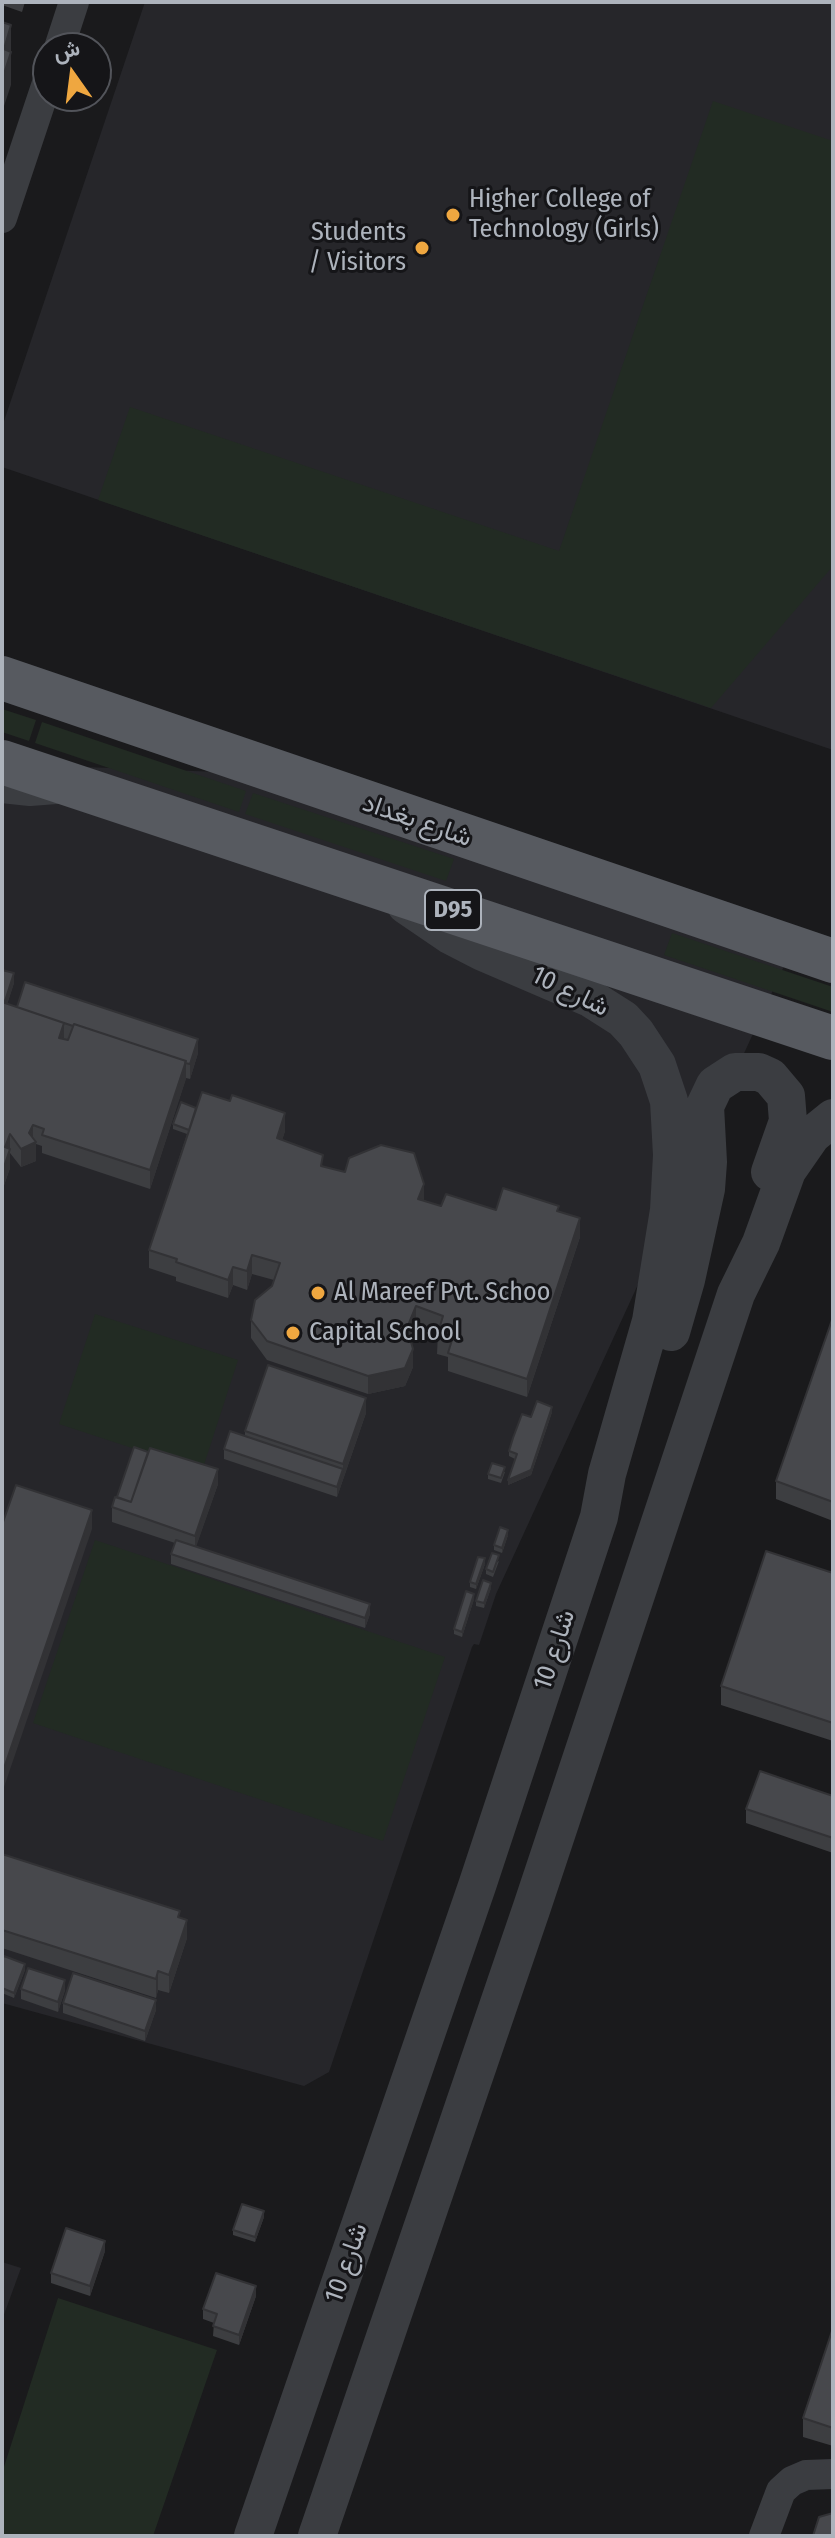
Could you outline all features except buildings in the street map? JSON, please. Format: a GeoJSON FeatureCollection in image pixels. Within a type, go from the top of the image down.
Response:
{"type":"FeatureCollection","features":[{"type":"Feature","properties":{"kind":"main road","name":"شارع بغداد"},"geometry":{"type":"LineString","coordinates":[[2,678],[833,961]]}},
{"type":"Feature","properties":{"kind":"main road","name":"D95"},"geometry":{"type":"LineString","coordinates":[[2,762],[833,1038]]}},
{"type":"Feature","properties":{"kind":"street"},"geometry":{"type":"LineString","coordinates":[[64,32],[74,2]]}},
{"type":"Feature","properties":{"kind":"street"},"geometry":{"type":"LineString","coordinates":[[2,218],[9,173],[35,112]]}},
{"type":"Feature","properties":{"kind":"street"},"geometry":{"type":"LineString","coordinates":[[2,654],[43,692]]}},
{"type":"Feature","properties":{"kind":"street"},"geometry":{"type":"LineString","coordinates":[[2,788],[30,791],[72,786]]}},
{"type":"Feature","properties":{"kind":"street","name":"شارع 10"},"geometry":{"type":"LineString","coordinates":[[253,2536],[482,1872],[599,1517],[607,1474],[651,1321],[664,1244],[672,1155],[669,1101],[664,1082],[653,1056],[636,1033],[607,1008],[450,935],[382,886]]}},
{"type":"Feature","properties":{"kind":"street"},"geometry":{"type":"LineString","coordinates":[[317,2536],[527,1922],[736,1294],[751,1227],[788,1121],[789,1109],[779,1086],[759,1072],[747,1070],[724,1077],[709,1094],[705,1118],[706,1189],[686,1280],[626,1459],[599,1517]]}},
{"type":"Feature","properties":{"kind":"street"},"geometry":{"type":"LineString","coordinates":[[736,1294],[761,1243],[787,1171],[812,1135],[833,1118]]}},
{"type":"Feature","properties":{"kind":"street"},"geometry":{"type":"LineString","coordinates":[[767,2527],[781,2491],[792,2481],[806,2475],[833,2474]]}},
{"type":"Feature","properties":{"kind":"street"},"geometry":{"type":"LineString","coordinates":[[767,2527],[793,2499],[833,2486]]}},
{"type":"Feature","properties":{"kind":"shaded area","name":"Higher College of Technology (Girls)"},"geometry":{"type":"Polygon","coordinates":[[[145,2],[833,2],[833,750],[2,467],[2,427],[108,112],[112,112],[112,100],[145,2]]]}},
{"type":"Feature","properties":{"kind":"shaded area"},"geometry":{"type":"Polygon","coordinates":[[[713,101],[833,141],[833,566],[711,708],[98,500],[130,407],[559,551],[713,101]]]}},
{"type":"Feature","properties":{"kind":"shaded area"},"geometry":{"type":"Polygon","coordinates":[[[2,709],[36,720],[29,741],[2,732],[2,709]]]}},
{"type":"Feature","properties":{"kind":"shaded area"},"geometry":{"type":"Polygon","coordinates":[[[42,722],[246,791],[239,812],[35,743],[42,722]]]}},
{"type":"Feature","properties":{"kind":"shaded area","name":"Al Mareef Pvt. Schoo"},"geometry":{"type":"Polygon","coordinates":[[[2,764],[303,775],[796,940],[496,1594],[479,1645],[472,1647],[329,2072],[304,2086],[2,2003],[2,764]]]}},
{"type":"Feature","properties":{"kind":"shaded area"},"geometry":{"type":"Polygon","coordinates":[[[253,793],[454,859],[446,881],[245,814],[253,793]]]}},
{"type":"Feature","properties":{"kind":"shaded area"},"geometry":{"type":"Polygon","coordinates":[[[672,933],[833,987],[833,1012],[664,955],[672,933]]]}},
{"type":"Feature","properties":{"kind":"shaded area"},"geometry":{"type":"Polygon","coordinates":[[[95,1314],[238,1360],[202,1471],[59,1424],[95,1314]]]}},
{"type":"Feature","properties":{"kind":"shaded area"},"geometry":{"type":"Polygon","coordinates":[[[95,1540],[445,1657],[383,1841],[33,1723],[95,1540]]]}},
{"type":"Feature","properties":{"kind":"shaded area"},"geometry":{"type":"Polygon","coordinates":[[[2,2262],[21,2268],[2,2320],[2,2262]]]}},
{"type":"Feature","properties":{"kind":"shaded area"},"geometry":{"type":"Polygon","coordinates":[[[58,2298],[217,2350],[153,2536],[2,2536],[2,2473],[58,2298]]]}},
{"type":"Feature","properties":{"kind":"place","name":"Higher College of Technology (Girls)"},"geometry":{"type":"Point","coordinates":[453,215]}},
{"type":"Feature","properties":{"kind":"place","name":"Students / Visitors"},"geometry":{"type":"Point","coordinates":[422,248]}},
{"type":"Feature","properties":{"kind":"place","name":"Al Mareef Pvt. Schoo"},"geometry":{"type":"Point","coordinates":[318,1293]}},
{"type":"Feature","properties":{"kind":"place","name":"Capital School"},"geometry":{"type":"Point","coordinates":[293,1333]}}]}
